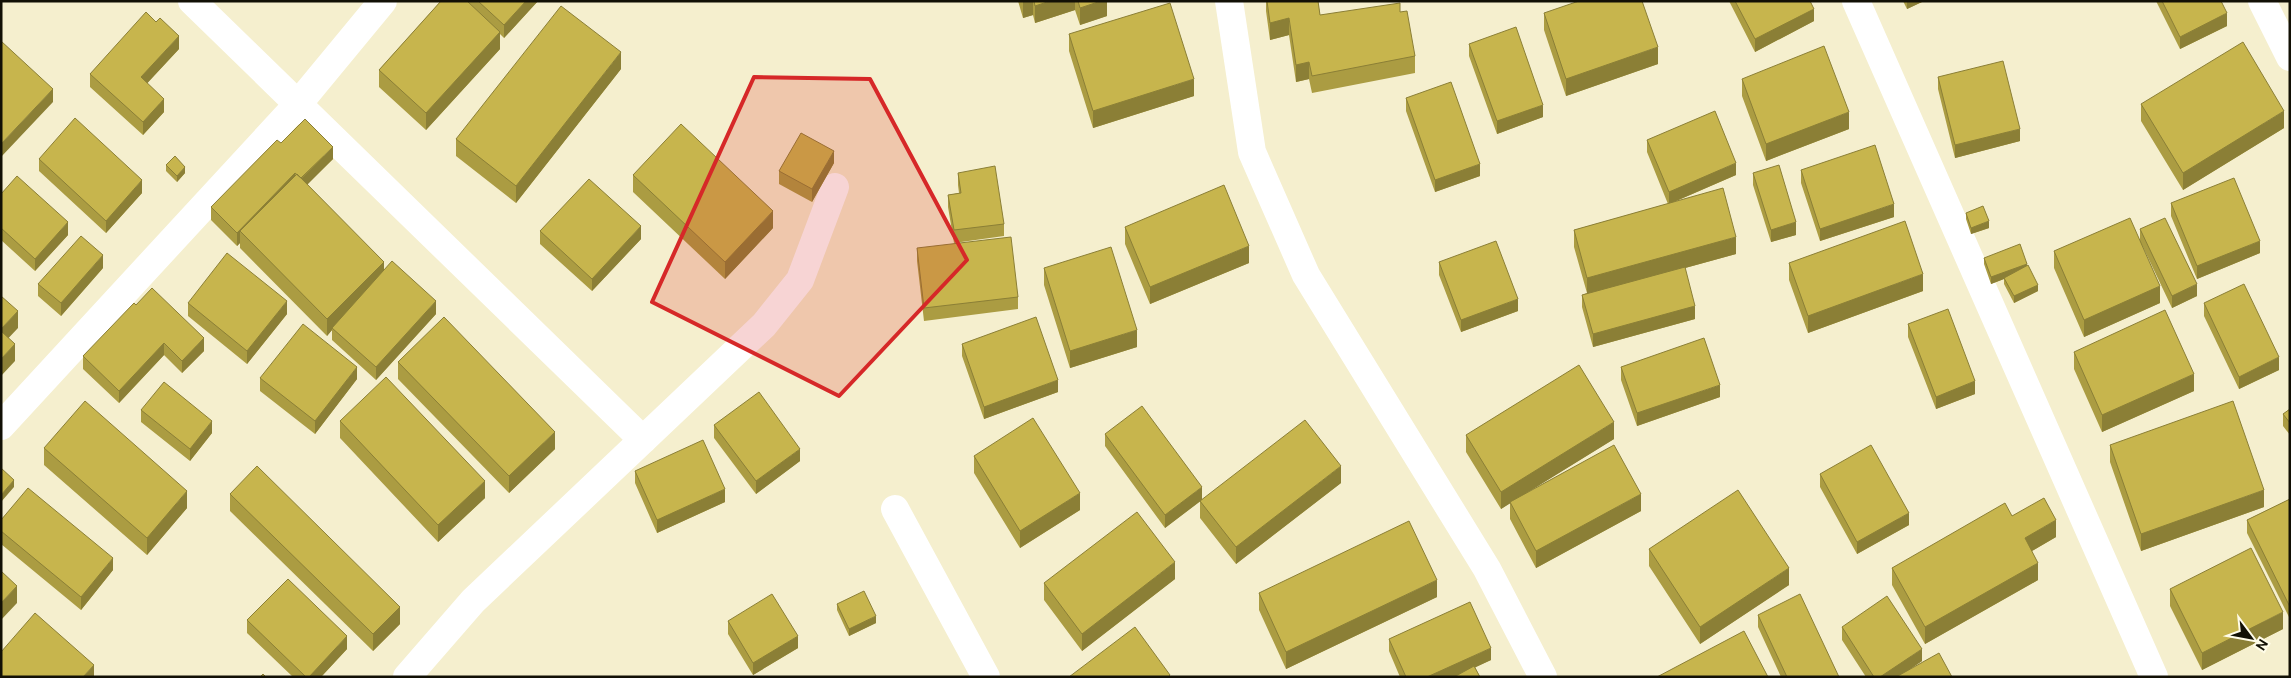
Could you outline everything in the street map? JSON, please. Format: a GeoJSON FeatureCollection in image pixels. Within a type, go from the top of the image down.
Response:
{"type":"FeatureCollection","features":[{"type":"Feature","properties":{"kind":"street"},"geometry":{"type":"LineString","coordinates":[[192,1],[643,440]]}},
{"type":"Feature","properties":{"kind":"street"},"geometry":{"type":"LineString","coordinates":[[1,426],[298,104],[383,1]]}},
{"type":"Feature","properties":{"kind":"street"},"geometry":{"type":"LineString","coordinates":[[1229,1],[1252,152],[1306,275],[1487,569],[1543,677]]}},
{"type":"Feature","properties":{"kind":"street"},"geometry":{"type":"LineString","coordinates":[[1856,1],[2154,677]]}},
{"type":"Feature","properties":{"kind":"street"},"geometry":{"type":"LineString","coordinates":[[2262,1],[2290,57]]}},
{"type":"Feature","properties":{"kind":"street"},"geometry":{"type":"LineString","coordinates":[[407,677],[473,601],[764,325],[800,280],[835,187]]}},
{"type":"Feature","properties":{"kind":"street"},"geometry":{"type":"LineString","coordinates":[[895,509],[986,677]]}},
{"type":"Feature","properties":{"kind":"highlighted area"},"geometry":{"type":"Polygon","coordinates":[[[754,77],[870,79],[967,260],[839,396],[652,302],[754,77]]]}},
{"type":"Feature","properties":{"kind":"building"},"geometry":{"type":"Polygon","coordinates":[[[441,1],[467,1],[500,32],[426,113],[379,70],[441,1]]]}},
{"type":"Feature","properties":{"kind":"building"},"geometry":{"type":"Polygon","coordinates":[[[478,1],[526,1],[504,25],[478,1]]]}},
{"type":"Feature","properties":{"kind":"building"},"geometry":{"type":"Polygon","coordinates":[[[1034,1],[1050,1],[1035,6],[1034,1]]]}},
{"type":"Feature","properties":{"kind":"building"},"geometry":{"type":"Polygon","coordinates":[[[1078,1],[1101,1],[1080,8],[1078,1]]]}},
{"type":"Feature","properties":{"kind":"building"},"geometry":{"type":"Polygon","coordinates":[[[1267,1],[1318,1],[1320,15],[1400,3],[1400,12],[1407,11],[1415,56],[1312,76],[1309,62],[1296,65],[1289,18],[1270,23],[1267,1]]]}},
{"type":"Feature","properties":{"kind":"building"},"geometry":{"type":"Polygon","coordinates":[[[1579,1],[1642,1],[1658,47],[1566,79],[1544,13],[1579,1]]]}},
{"type":"Feature","properties":{"kind":"building"},"geometry":{"type":"Polygon","coordinates":[[[1735,1],[1810,1],[1814,9],[1755,39],[1735,1]]]}},
{"type":"Feature","properties":{"kind":"building"},"geometry":{"type":"Polygon","coordinates":[[[2162,1],[2221,1],[2227,13],[2180,37],[2162,1]]]}},
{"type":"Feature","properties":{"kind":"building"},"geometry":{"type":"Polygon","coordinates":[[[1170,3],[1194,79],[1093,111],[1069,34],[1170,3]]]}},
{"type":"Feature","properties":{"kind":"building"},"geometry":{"type":"Polygon","coordinates":[[[561,6],[621,52],[516,186],[456,139],[561,6]]]}},
{"type":"Feature","properties":{"kind":"building"},"geometry":{"type":"Polygon","coordinates":[[[146,12],[156,22],[160,18],[179,36],[141,77],[164,99],[143,122],[90,74],[146,12]]]}},
{"type":"Feature","properties":{"kind":"building"},"geometry":{"type":"Polygon","coordinates":[[[1516,27],[1543,105],[1497,121],[1469,44],[1516,27]]]}},
{"type":"Feature","properties":{"kind":"building"},"geometry":{"type":"Polygon","coordinates":[[[1,41],[53,89],[1,144],[1,41]]]}},
{"type":"Feature","properties":{"kind":"building"},"geometry":{"type":"Polygon","coordinates":[[[2243,42],[2284,111],[2183,173],[2141,104],[2243,42]]]}},
{"type":"Feature","properties":{"kind":"building"},"geometry":{"type":"Polygon","coordinates":[[[1824,46],[1849,112],[1766,144],[1742,79],[1824,46]]]}},
{"type":"Feature","properties":{"kind":"building"},"geometry":{"type":"Polygon","coordinates":[[[2003,61],[2020,129],[1955,145],[1938,77],[2003,61]]]}},
{"type":"Feature","properties":{"kind":"building"},"geometry":{"type":"Polygon","coordinates":[[[1451,82],[1480,164],[1435,180],[1406,98],[1451,82]]]}},
{"type":"Feature","properties":{"kind":"building"},"geometry":{"type":"Polygon","coordinates":[[[1715,111],[1736,163],[1669,192],[1647,140],[1715,111]]]}},
{"type":"Feature","properties":{"kind":"building"},"geometry":{"type":"Polygon","coordinates":[[[75,118],[142,180],[106,221],[39,159],[75,118]]]}},
{"type":"Feature","properties":{"kind":"building"},"geometry":{"type":"Polygon","coordinates":[[[305,119],[333,147],[301,178],[295,173],[237,233],[211,207],[277,140],[281,143],[305,119]]]}},
{"type":"Feature","properties":{"kind":"building"},"geometry":{"type":"Polygon","coordinates":[[[681,124],[773,211],[725,262],[633,175],[681,124]]]}},
{"type":"Feature","properties":{"kind":"building"},"geometry":{"type":"Polygon","coordinates":[[[801,133],[834,151],[812,189],[779,171],[801,133]]]}},
{"type":"Feature","properties":{"kind":"building"},"geometry":{"type":"Polygon","coordinates":[[[1875,145],[1894,204],[1820,229],[1801,170],[1875,145]]]}},
{"type":"Feature","properties":{"kind":"building"},"geometry":{"type":"Polygon","coordinates":[[[175,156],[185,167],[177,176],[166,165],[175,156]]]}},
{"type":"Feature","properties":{"kind":"building"},"geometry":{"type":"Polygon","coordinates":[[[1779,165],[1796,222],[1771,230],[1753,173],[1779,165]]]}},
{"type":"Feature","properties":{"kind":"building"},"geometry":{"type":"Polygon","coordinates":[[[995,166],[1004,224],[954,230],[948,195],[961,193],[958,173],[995,166]]]}},
{"type":"Feature","properties":{"kind":"building"},"geometry":{"type":"Polygon","coordinates":[[[297,174],[384,262],[327,319],[240,231],[297,174]]]}},
{"type":"Feature","properties":{"kind":"building"},"geometry":{"type":"Polygon","coordinates":[[[17,176],[68,222],[35,259],[1,228],[1,194],[17,176]]]}},
{"type":"Feature","properties":{"kind":"building"},"geometry":{"type":"Polygon","coordinates":[[[2234,178],[2260,241],[2197,266],[2171,203],[2234,178]]]}},
{"type":"Feature","properties":{"kind":"building"},"geometry":{"type":"Polygon","coordinates":[[[589,179],[641,226],[592,279],[540,231],[589,179]]]}},
{"type":"Feature","properties":{"kind":"building"},"geometry":{"type":"Polygon","coordinates":[[[1224,185],[1249,246],[1150,287],[1125,227],[1224,185]]]}},
{"type":"Feature","properties":{"kind":"building"},"geometry":{"type":"Polygon","coordinates":[[[1723,188],[1736,237],[1587,278],[1574,230],[1723,188]]]}},
{"type":"Feature","properties":{"kind":"building"},"geometry":{"type":"Polygon","coordinates":[[[1983,206],[1989,221],[1971,228],[1966,213],[1983,206]]]}},
{"type":"Feature","properties":{"kind":"building"},"geometry":{"type":"Polygon","coordinates":[[[2130,218],[2160,286],[2084,320],[2054,251],[2130,218]]]}},
{"type":"Feature","properties":{"kind":"building"},"geometry":{"type":"Polygon","coordinates":[[[2165,218],[2197,284],[2172,296],[2140,229],[2165,218]]]}},
{"type":"Feature","properties":{"kind":"building"},"geometry":{"type":"Polygon","coordinates":[[[1905,221],[1923,274],[1808,316],[1789,263],[1905,221]]]}},
{"type":"Feature","properties":{"kind":"building"},"geometry":{"type":"Polygon","coordinates":[[[81,236],[103,255],[61,303],[38,284],[81,236]]]}},
{"type":"Feature","properties":{"kind":"building"},"geometry":{"type":"Polygon","coordinates":[[[1011,237],[1018,297],[924,308],[917,248],[1011,237]]]}},
{"type":"Feature","properties":{"kind":"building"},"geometry":{"type":"Polygon","coordinates":[[[1496,241],[1518,299],[1461,320],[1439,262],[1496,241]]]}},
{"type":"Feature","properties":{"kind":"building"},"geometry":{"type":"Polygon","coordinates":[[[2020,244],[2027,264],[1991,277],[1984,258],[2020,244]]]}},
{"type":"Feature","properties":{"kind":"building"},"geometry":{"type":"Polygon","coordinates":[[[1111,247],[1137,330],[1070,351],[1044,268],[1111,247]]]}},
{"type":"Feature","properties":{"kind":"building"},"geometry":{"type":"Polygon","coordinates":[[[227,253],[287,301],[247,351],[188,303],[227,253]]]}},
{"type":"Feature","properties":{"kind":"building"},"geometry":{"type":"Polygon","coordinates":[[[392,261],[436,301],[376,367],[332,328],[392,261]]]}},
{"type":"Feature","properties":{"kind":"building"},"geometry":{"type":"Polygon","coordinates":[[[2028,265],[2038,285],[2014,296],[2004,278],[2028,265]]]}},
{"type":"Feature","properties":{"kind":"building"},"geometry":{"type":"Polygon","coordinates":[[[1685,267],[1695,306],[1593,334],[1582,295],[1685,267]]]}},
{"type":"Feature","properties":{"kind":"building"},"geometry":{"type":"Polygon","coordinates":[[[2244,284],[2279,357],[2239,377],[2204,303],[2244,284]]]}},
{"type":"Feature","properties":{"kind":"building"},"geometry":{"type":"Polygon","coordinates":[[[152,288],[204,338],[182,361],[164,343],[119,391],[83,356],[134,303],[136,305],[152,288]]]}},
{"type":"Feature","properties":{"kind":"building"},"geometry":{"type":"Polygon","coordinates":[[[1,296],[18,311],[1,329],[1,296]]]}},
{"type":"Feature","properties":{"kind":"building"},"geometry":{"type":"Polygon","coordinates":[[[1948,309],[1975,381],[1936,397],[1908,324],[1948,309]]]}},
{"type":"Feature","properties":{"kind":"building"},"geometry":{"type":"Polygon","coordinates":[[[2165,310],[2194,374],[2102,415],[2074,352],[2165,310]]]}},
{"type":"Feature","properties":{"kind":"building"},"geometry":{"type":"Polygon","coordinates":[[[444,317],[555,432],[509,476],[398,362],[444,317]]]}},
{"type":"Feature","properties":{"kind":"building"},"geometry":{"type":"Polygon","coordinates":[[[1036,317],[1058,380],[984,407],[962,344],[1036,317]]]}},
{"type":"Feature","properties":{"kind":"building"},"geometry":{"type":"Polygon","coordinates":[[[303,324],[357,367],[315,421],[260,378],[303,324]]]}},
{"type":"Feature","properties":{"kind":"building"},"geometry":{"type":"Polygon","coordinates":[[[1,331],[15,344],[1,359],[1,331]]]}},
{"type":"Feature","properties":{"kind":"building"},"geometry":{"type":"Polygon","coordinates":[[[1704,338],[1720,385],[1637,413],[1621,367],[1704,338]]]}},
{"type":"Feature","properties":{"kind":"building"},"geometry":{"type":"Polygon","coordinates":[[[1579,365],[1614,422],[1501,492],[1466,435],[1579,365]]]}},
{"type":"Feature","properties":{"kind":"building"},"geometry":{"type":"Polygon","coordinates":[[[386,377],[485,481],[438,525],[340,421],[386,377]]]}},
{"type":"Feature","properties":{"kind":"building"},"geometry":{"type":"Polygon","coordinates":[[[164,382],[212,421],[190,449],[141,410],[164,382]]]}},
{"type":"Feature","properties":{"kind":"building"},"geometry":{"type":"Polygon","coordinates":[[[759,392],[800,449],[756,481],[714,425],[759,392]]]}},
{"type":"Feature","properties":{"kind":"building"},"geometry":{"type":"Polygon","coordinates":[[[85,401],[187,491],[147,538],[44,448],[85,401]]]}},
{"type":"Feature","properties":{"kind":"building"},"geometry":{"type":"Polygon","coordinates":[[[2233,401],[2264,490],[2141,534],[2110,445],[2233,401]]]}},
{"type":"Feature","properties":{"kind":"building"},"geometry":{"type":"Polygon","coordinates":[[[1142,406],[1202,487],[1165,515],[1105,434],[1142,406]]]}},
{"type":"Feature","properties":{"kind":"building"},"geometry":{"type":"Polygon","coordinates":[[[2290,409],[2290,423],[2283,414],[2290,409]]]}},
{"type":"Feature","properties":{"kind":"building"},"geometry":{"type":"Polygon","coordinates":[[[1033,418],[1080,493],[1020,531],[974,456],[1033,418]]]}},
{"type":"Feature","properties":{"kind":"building"},"geometry":{"type":"Polygon","coordinates":[[[1305,420],[1341,466],[1236,547],[1200,501],[1305,420]]]}},
{"type":"Feature","properties":{"kind":"building"},"geometry":{"type":"Polygon","coordinates":[[[703,440],[725,489],[657,520],[635,471],[703,440]]]}},
{"type":"Feature","properties":{"kind":"building"},"geometry":{"type":"Polygon","coordinates":[[[1614,445],[1641,494],[1536,551],[1510,502],[1614,445]]]}},
{"type":"Feature","properties":{"kind":"building"},"geometry":{"type":"Polygon","coordinates":[[[1871,445],[1909,513],[1857,542],[1820,474],[1871,445]]]}},
{"type":"Feature","properties":{"kind":"building"},"geometry":{"type":"Polygon","coordinates":[[[257,466],[400,607],[373,634],[230,494],[257,466]]]}},
{"type":"Feature","properties":{"kind":"building"},"geometry":{"type":"Polygon","coordinates":[[[1,468],[14,480],[1,495],[1,468]]]}},
{"type":"Feature","properties":{"kind":"building"},"geometry":{"type":"Polygon","coordinates":[[[28,488],[113,558],[81,597],[1,531],[1,520],[28,488]]]}},
{"type":"Feature","properties":{"kind":"building"},"geometry":{"type":"Polygon","coordinates":[[[1738,490],[1789,568],[1700,627],[1649,549],[1738,490]]]}},
{"type":"Feature","properties":{"kind":"building"},"geometry":{"type":"Polygon","coordinates":[[[2044,498],[2056,520],[2025,538],[2038,563],[1925,627],[1892,568],[2005,503],[2012,516],[2044,498]]]}},
{"type":"Feature","properties":{"kind":"building"},"geometry":{"type":"Polygon","coordinates":[[[2290,499],[2290,607],[2247,520],[2290,499]]]}},
{"type":"Feature","properties":{"kind":"building"},"geometry":{"type":"Polygon","coordinates":[[[1137,512],[1175,562],[1082,634],[1044,583],[1137,512]]]}},
{"type":"Feature","properties":{"kind":"building"},"geometry":{"type":"Polygon","coordinates":[[[1409,521],[1437,580],[1286,652],[1259,593],[1409,521]]]}},
{"type":"Feature","properties":{"kind":"building"},"geometry":{"type":"Polygon","coordinates":[[[2251,548],[2283,612],[2202,653],[2170,589],[2251,548]]]}},
{"type":"Feature","properties":{"kind":"building"},"geometry":{"type":"Polygon","coordinates":[[[1,571],[17,586],[1,603],[1,571]]]}},
{"type":"Feature","properties":{"kind":"building"},"geometry":{"type":"Polygon","coordinates":[[[288,579],[347,636],[309,677],[306,677],[247,620],[288,579]]]}},
{"type":"Feature","properties":{"kind":"building"},"geometry":{"type":"Polygon","coordinates":[[[864,591],[876,616],[849,629],[837,604],[864,591]]]}},
{"type":"Feature","properties":{"kind":"building"},"geometry":{"type":"Polygon","coordinates":[[[772,594],[798,636],[753,663],[728,621],[772,594]]]}},
{"type":"Feature","properties":{"kind":"building"},"geometry":{"type":"Polygon","coordinates":[[[1800,594],[1839,677],[1787,677],[1758,615],[1800,594]]]}},
{"type":"Feature","properties":{"kind":"building"},"geometry":{"type":"Polygon","coordinates":[[[1887,596],[1922,649],[1880,677],[1874,677],[1842,627],[1887,596]]]}},
{"type":"Feature","properties":{"kind":"building"},"geometry":{"type":"Polygon","coordinates":[[[1470,602],[1491,648],[1427,677],[1406,677],[1389,639],[1470,602]]]}},
{"type":"Feature","properties":{"kind":"building"},"geometry":{"type":"Polygon","coordinates":[[[35,613],[94,665],[83,677],[1,677],[1,652],[35,613]]]}},
{"type":"Feature","properties":{"kind":"building"},"geometry":{"type":"Polygon","coordinates":[[[1135,627],[1170,675],[1168,677],[1069,677],[1135,627]]]}},
{"type":"Feature","properties":{"kind":"building"},"geometry":{"type":"Polygon","coordinates":[[[1744,631],[1768,677],[1657,677],[1744,631]]]}},
{"type":"Feature","properties":{"kind":"building"},"geometry":{"type":"Polygon","coordinates":[[[1939,653],[1952,677],[1896,677],[1939,653]]]}},
{"type":"Feature","properties":{"kind":"building"},"geometry":{"type":"Polygon","coordinates":[[[1474,666],[1480,677],[1454,677],[1474,666]]]}}]}
